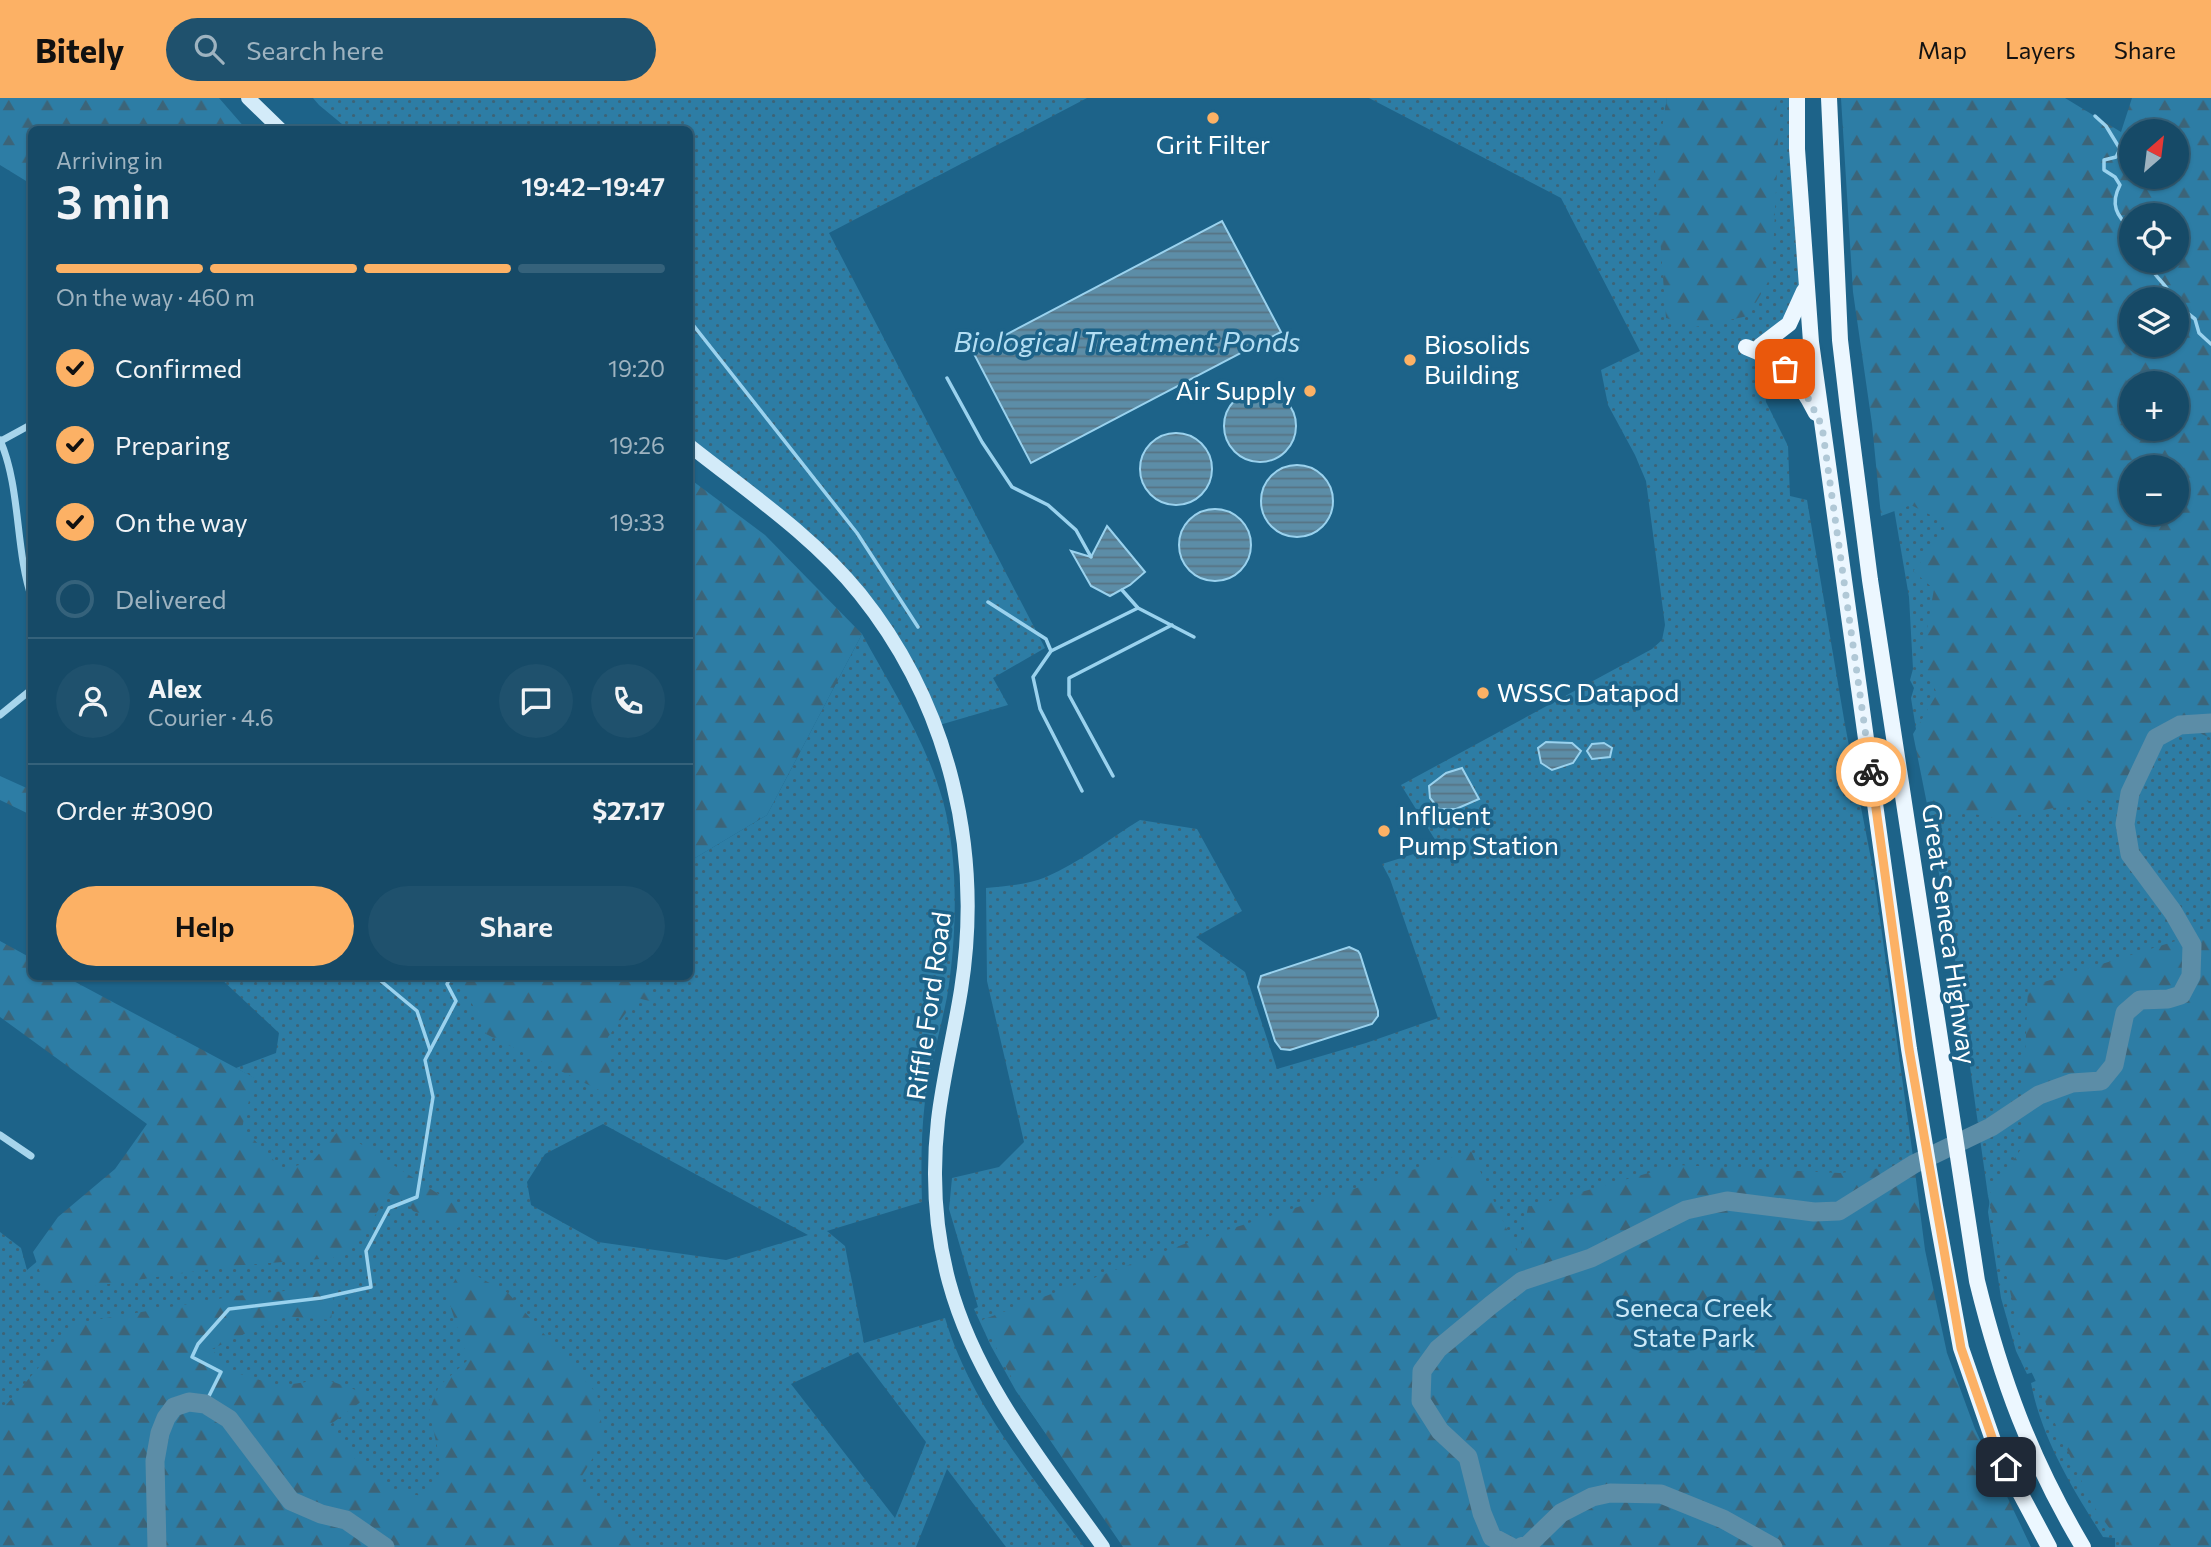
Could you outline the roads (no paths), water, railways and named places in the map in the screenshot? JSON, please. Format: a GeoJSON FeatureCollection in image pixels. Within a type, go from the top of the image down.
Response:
{"type":"FeatureCollection","features":[{"type":"Feature","properties":{"kind":"main road","name":"Great Seneca Highway"},"geometry":{"type":"LineString","coordinates":[[1797,98],[1797,149],[1811,342],[1935,1206],[1961,1348],[1995,1446],[2049,1547]]}},
{"type":"Feature","properties":{"kind":"main road","name":"Great Seneca Highway"},"geometry":{"type":"LineString","coordinates":[[1829,98],[1840,340],[1849,417],[1870,580],[1977,1280],[2005,1383],[2042,1473],[2083,1547]]}},
{"type":"Feature","properties":{"kind":"main road"},"geometry":{"type":"LineString","coordinates":[[1806,282],[1803,296],[1789,324],[1753,347],[1776,361],[1795,378],[1822,426]]}},
{"type":"Feature","properties":{"kind":"street"},"geometry":{"type":"LineString","coordinates":[[248,98],[277,126]]}},
{"type":"Feature","properties":{"kind":"street"},"geometry":{"type":"LineString","coordinates":[[28,426],[1,440],[21,532],[28,589]]}},
{"type":"Feature","properties":{"kind":"street","name":"Riffle Ford Road"},"geometry":{"type":"LineString","coordinates":[[693,448],[790,525],[860,594],[904,660],[936,726],[956,795],[964,834],[969,886],[961,987],[938,1119],[935,1165],[940,1234],[949,1282],[965,1329],[999,1397],[1104,1547]]}},
{"type":"Feature","properties":{"kind":"street"},"geometry":{"type":"LineString","coordinates":[[0,716],[28,692]]}},
{"type":"Feature","properties":{"kind":"street"},"geometry":{"type":"LineString","coordinates":[[0,1135],[31,1156]]}},
{"type":"Feature","properties":{"kind":"water","name":"Biological Treatment Ponds"},"geometry":{"type":"Polygon","coordinates":[[[1222,221],[1281,332],[1031,463],[973,352],[1222,221]]]}},
{"type":"Feature","properties":{"kind":"water"},"geometry":{"type":"Polygon","coordinates":[[[1260,390],[1280,396],[1290,406],[1296,426],[1290,446],[1280,456],[1260,462],[1240,456],[1230,446],[1224,426],[1230,406],[1240,396],[1260,390]]]}},
{"type":"Feature","properties":{"kind":"water"},"geometry":{"type":"Polygon","coordinates":[[[1176,433],[1196,439],[1206,449],[1212,469],[1206,489],[1196,499],[1176,505],[1156,499],[1146,489],[1140,469],[1146,449],[1156,439],[1176,433]]]}},
{"type":"Feature","properties":{"kind":"water"},"geometry":{"type":"Polygon","coordinates":[[[1297,465],[1317,471],[1327,481],[1333,501],[1327,521],[1317,531],[1297,537],[1277,531],[1267,521],[1261,501],[1267,481],[1277,471],[1297,465]]]}},
{"type":"Feature","properties":{"kind":"water"},"geometry":{"type":"Polygon","coordinates":[[[1215,509],[1235,515],[1245,525],[1251,545],[1245,565],[1235,575],[1215,581],[1195,575],[1185,565],[1179,545],[1185,525],[1195,515],[1215,509]]]}},
{"type":"Feature","properties":{"kind":"water"},"geometry":{"type":"Polygon","coordinates":[[[1107,526],[1145,572],[1130,585],[1110,596],[1091,586],[1071,551],[1091,557],[1107,526]]]}},
{"type":"Feature","properties":{"kind":"water"},"geometry":{"type":"Polygon","coordinates":[[[1546,742],[1572,743],[1581,751],[1573,763],[1552,770],[1541,763],[1538,748],[1546,742]]]}},
{"type":"Feature","properties":{"kind":"water"},"geometry":{"type":"Polygon","coordinates":[[[1604,743],[1612,748],[1610,757],[1592,759],[1587,751],[1592,744],[1604,743]]]}},
{"type":"Feature","properties":{"kind":"water"},"geometry":{"type":"Polygon","coordinates":[[[1462,768],[1479,799],[1456,809],[1439,809],[1430,798],[1429,786],[1446,773],[1462,768]]]}},
{"type":"Feature","properties":{"kind":"water"},"geometry":{"type":"Polygon","coordinates":[[[1349,947],[1360,954],[1378,1016],[1372,1024],[1290,1050],[1281,1049],[1275,1041],[1258,987],[1261,976],[1349,947]]]}},
{"type":"Feature","properties":{"kind":"waterway"},"geometry":{"type":"LineString","coordinates":[[2095,116],[2106,126],[2120,149],[2116,157],[2104,160],[2104,170],[2115,177],[2120,185],[2115,198],[2119,215]]}},
{"type":"Feature","properties":{"kind":"waterway"},"geometry":{"type":"LineString","coordinates":[[2155,273],[2165,287]]}},
{"type":"Feature","properties":{"kind":"waterway"},"geometry":{"type":"LineString","coordinates":[[2189,314],[2195,319],[2199,333],[2211,344]]}},
{"type":"Feature","properties":{"kind":"waterway"},"geometry":{"type":"LineString","coordinates":[[693,325],[857,533],[918,627]]}},
{"type":"Feature","properties":{"kind":"waterway"},"geometry":{"type":"LineString","coordinates":[[947,378],[982,442],[1012,487],[1048,505],[1076,530],[1091,557]]}},
{"type":"Feature","properties":{"kind":"waterway"},"geometry":{"type":"LineString","coordinates":[[1122,590],[1138,608],[1194,637]]}},
{"type":"Feature","properties":{"kind":"waterway"},"geometry":{"type":"LineString","coordinates":[[988,602],[1046,639],[1051,651]]}},
{"type":"Feature","properties":{"kind":"waterway"},"geometry":{"type":"LineString","coordinates":[[1082,791],[1040,709],[1033,677],[1051,651],[1138,608]]}},
{"type":"Feature","properties":{"kind":"waterway"},"geometry":{"type":"LineString","coordinates":[[1113,776],[1069,695],[1069,678],[1172,625]]}},
{"type":"Feature","properties":{"kind":"waterway"},"geometry":{"type":"LineString","coordinates":[[1511,1547],[1492,1537],[1482,1513],[1468,1457],[1440,1431],[1421,1401],[1422,1371],[1438,1349],[1522,1281],[1591,1258],[1686,1210],[1727,1201],[1814,1212],[1839,1211],[1914,1164],[1991,1127],[2039,1095],[2072,1083],[2101,1081],[2114,1065],[2125,1013],[2140,1000],[2168,999],[2181,995],[2191,976],[2192,945],[2173,912],[2130,854],[2125,824],[2130,793],[2156,738],[2180,725],[2211,723]]}},
{"type":"Feature","properties":{"kind":"waterway"},"geometry":{"type":"LineString","coordinates":[[380,980],[417,1011],[430,1050]]}},
{"type":"Feature","properties":{"kind":"waterway"},"geometry":{"type":"LineString","coordinates":[[205,1404],[221,1372],[192,1357],[198,1344],[229,1309],[321,1298],[371,1287],[366,1251],[389,1208],[417,1197],[433,1097],[425,1060],[456,1001],[447,984],[449,980]]}},
{"type":"Feature","properties":{"kind":"waterway"},"geometry":{"type":"LineString","coordinates":[[157,1547],[155,1461],[160,1433],[174,1407],[189,1402],[205,1404],[229,1419],[291,1501],[321,1514],[346,1520],[385,1547]]}},
{"type":"Feature","properties":{"kind":"waterway"},"geometry":{"type":"LineString","coordinates":[[1521,1547],[1528,1545],[1561,1513],[1592,1497],[1610,1493],[1661,1494],[1723,1519],[1773,1547]]}},
{"type":"Feature","properties":{"kind":"place","name":"Grit Filter"},"geometry":{"type":"Point","coordinates":[1213,118]}},
{"type":"Feature","properties":{"kind":"place","name":"Biosolids Building"},"geometry":{"type":"Point","coordinates":[1410,360]}},
{"type":"Feature","properties":{"kind":"place","name":"Air Supply"},"geometry":{"type":"Point","coordinates":[1310,391]}},
{"type":"Feature","properties":{"kind":"place","name":"WSSC Datapod"},"geometry":{"type":"Point","coordinates":[1483,693]}},
{"type":"Feature","properties":{"kind":"place","name":"Influent Pump Station"},"geometry":{"type":"Point","coordinates":[1384,831]}},
{"type":"Feature","properties":{"kind":"park label","name":"Seneca Creek State Park"},"geometry":{"type":"Point","coordinates":[1694,1323]}}]}
